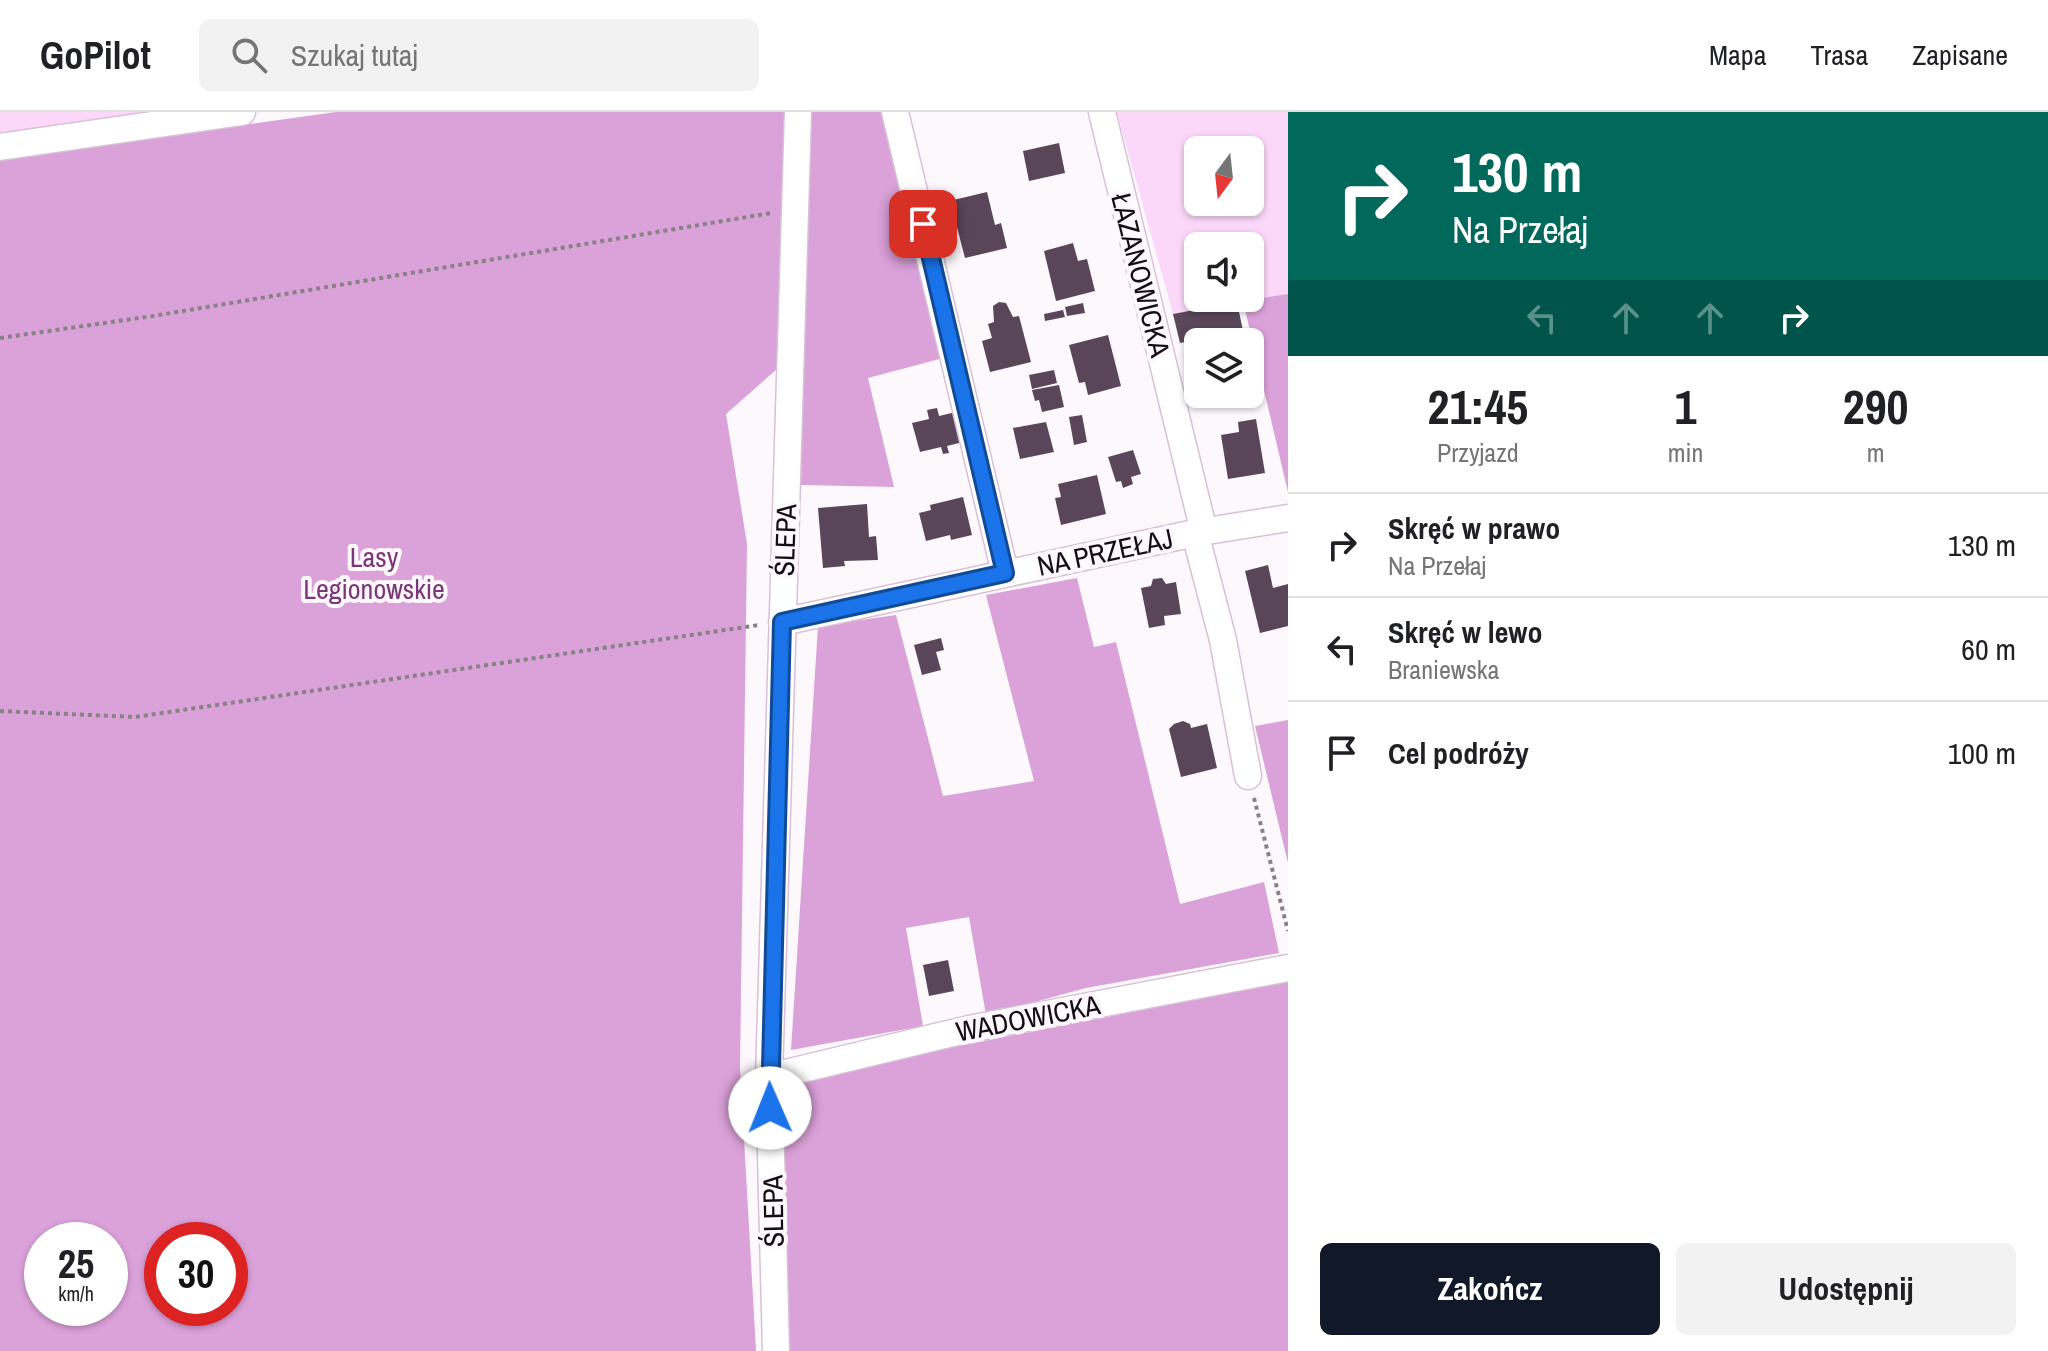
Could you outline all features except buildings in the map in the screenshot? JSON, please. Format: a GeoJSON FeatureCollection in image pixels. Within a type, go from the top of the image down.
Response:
{"type":"FeatureCollection","features":[{"type":"Feature","properties":{"kind":"street"},"geometry":{"type":"LineString","coordinates":[[0,147],[242,112]]}},
{"type":"Feature","properties":{"kind":"street","name":"ŚLEPA"},"geometry":{"type":"LineString","coordinates":[[776,1351],[769,1077],[798,112]]}},
{"type":"Feature","properties":{"kind":"street"},"geometry":{"type":"LineString","coordinates":[[895,112],[1005,573]]}},
{"type":"Feature","properties":{"kind":"street","name":"ŁAZANOWICKA"},"geometry":{"type":"LineString","coordinates":[[1102,112],[1200,532],[1248,776]]}},
{"type":"Feature","properties":{"kind":"street","name":"NA PRZEŁAJ"},"geometry":{"type":"LineString","coordinates":[[782,622],[1200,532],[1288,518]]}},
{"type":"Feature","properties":{"kind":"street","name":"WADOWICKA"},"geometry":{"type":"LineString","coordinates":[[769,1077],[969,1029],[1288,968]]}},
{"type":"Feature","properties":{"kind":"path"},"geometry":{"type":"LineString","coordinates":[[0,338],[153,316],[797,209]]}},
{"type":"Feature","properties":{"kind":"path"},"geometry":{"type":"LineString","coordinates":[[0,711],[135,717],[782,622]]}},
{"type":"Feature","properties":{"kind":"path"},"geometry":{"type":"LineString","coordinates":[[1248,776],[1288,931]]}},
{"type":"Feature","properties":{"kind":"shaded area"},"geometry":{"type":"Polygon","coordinates":[[[0,112],[167,112],[0,135],[0,112]]]}},
{"type":"Feature","properties":{"kind":"shaded area"},"geometry":{"type":"Polygon","coordinates":[[[1117,112],[1288,112],[1288,294],[1264,298],[1264,232],[1184,232],[1184,312],[1173,314],[1117,112]]]}},
{"type":"Feature","properties":{"kind":"green space","name":"Lasy Legionowskie"},"geometry":{"type":"Polygon","coordinates":[[[336,112],[788,112],[778,368],[726,414],[747,544],[740,1068],[756,1351],[0,1351],[0,159],[336,112]]]}},
{"type":"Feature","properties":{"kind":"green space"},"geometry":{"type":"Polygon","coordinates":[[[810,112],[883,112],[947,357],[868,378],[894,487],[801,485],[810,112]]]}},
{"type":"Feature","properties":{"kind":"green space"},"geometry":{"type":"Polygon","coordinates":[[[1288,294],[1288,492],[1264,390],[1264,328],[1249,328],[1246,312],[1264,312],[1264,298],[1288,294]]]}},
{"type":"Feature","properties":{"kind":"green space"},"geometry":{"type":"Polygon","coordinates":[[[1077,578],[1094,647],[1116,642],[1180,904],[1264,882],[1279,953],[1086,988],[986,1015],[969,917],[906,928],[923,1026],[791,1050],[818,626],[896,615],[943,796],[1034,781],[986,595],[1077,578]]]}},
{"type":"Feature","properties":{"kind":"green space"},"geometry":{"type":"Polygon","coordinates":[[[1288,720],[1288,863],[1255,726],[1288,720]]]}},
{"type":"Feature","properties":{"kind":"green space"},"geometry":{"type":"Polygon","coordinates":[[[1288,981],[1288,1351],[790,1351],[781,1088],[944,1049],[1288,981]]]}},
{"type":"Feature","properties":{"kind":"route"},"geometry":{"type":"LineString","coordinates":[[770,1108],[782,622],[1005,573],[923,224]]}}]}
